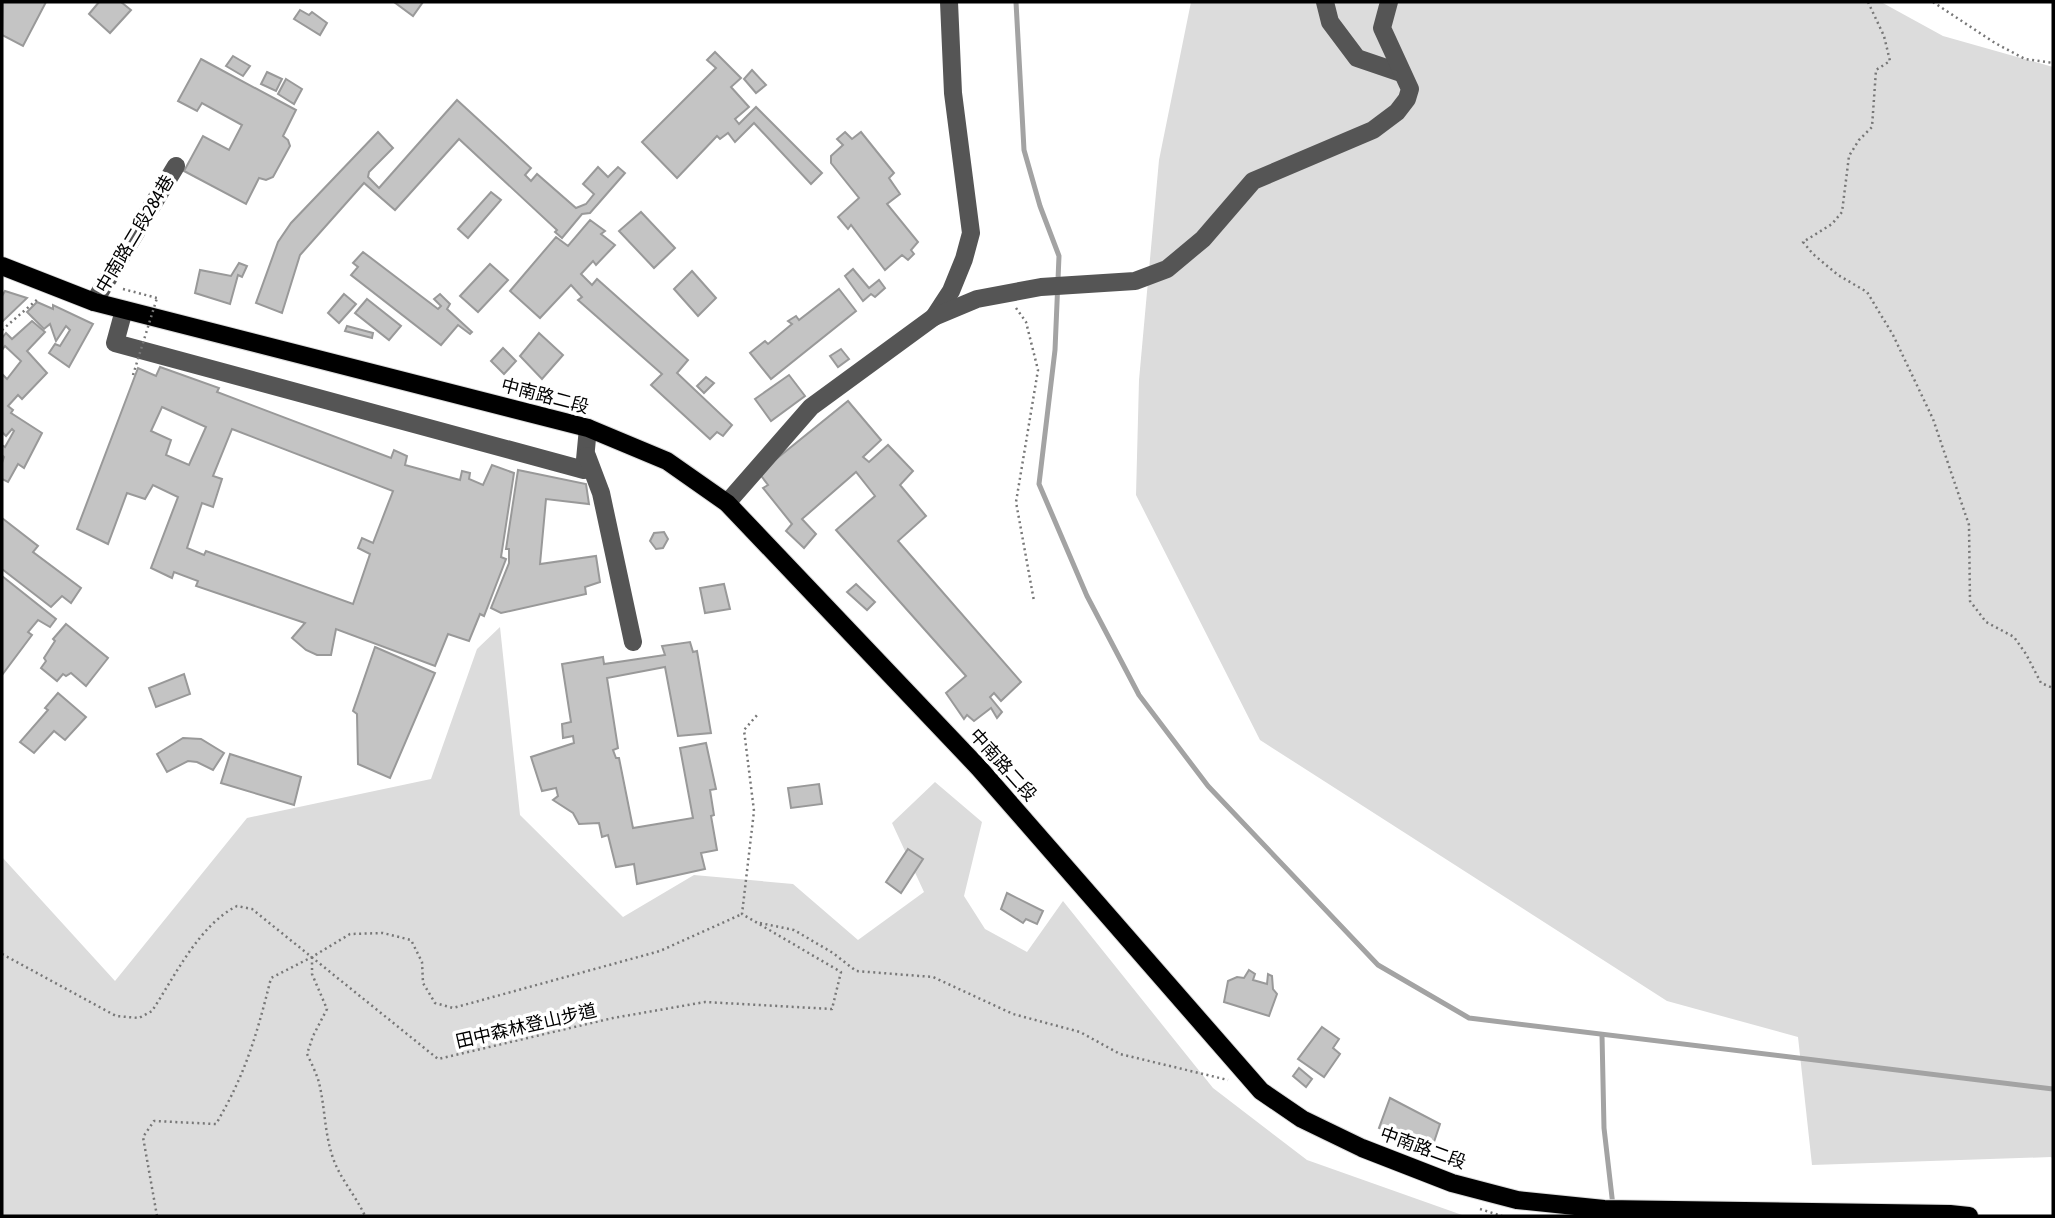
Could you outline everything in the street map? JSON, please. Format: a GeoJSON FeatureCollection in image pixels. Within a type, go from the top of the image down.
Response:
{"type":"FeatureCollection","features":[{"type":"Feature","properties":{"kind":"main road","name":"中南路二段"},"geometry":{"type":"LineString","coordinates":[[2,266],[94,302],[588,428],[667,461],[727,503],[979,768],[1261,1091],[1302,1119],[1362,1148],[1452,1183],[1517,1200],[1604,1209],[1969,1216]]}},
{"type":"Feature","properties":{"kind":"street"},"geometry":{"type":"LineString","coordinates":[[934,317],[951,291],[971,233],[953,93],[949,2]]}},
{"type":"Feature","properties":{"kind":"street"},"geometry":{"type":"LineString","coordinates":[[1325,2],[1330,22],[1357,58],[1401,73]]}},
{"type":"Feature","properties":{"kind":"street"},"geometry":{"type":"LineString","coordinates":[[727,503],[811,407],[934,317],[977,299],[1041,287],[1135,281],[1167,269],[1203,239],[1254,181],[1373,130],[1396,112],[1407,99],[1410,89],[1382,28],[1389,2]]}},
{"type":"Feature","properties":{"kind":"street","name":"中南路二段284巷"},"geometry":{"type":"LineString","coordinates":[[94,302],[176,166]]}},
{"type":"Feature","properties":{"kind":"street"},"geometry":{"type":"LineString","coordinates":[[124,310],[115,343],[584,470],[588,428]]}},
{"type":"Feature","properties":{"kind":"street"},"geometry":{"type":"LineString","coordinates":[[586,452],[601,493],[633,642]]}},
{"type":"Feature","properties":{"kind":"path"},"geometry":{"type":"LineString","coordinates":[[1868,2],[1884,36],[1890,61],[1876,70],[1872,127],[1859,140],[1849,156],[1842,212],[1832,224],[1803,242],[1838,275],[1867,292],[1893,335],[1933,419],[1969,524],[1970,601],[1986,622],[2014,637],[2041,683],[2053,688]]}},
{"type":"Feature","properties":{"kind":"path"},"geometry":{"type":"LineString","coordinates":[[1933,2],[1995,43],[2025,59],[2053,63]]}},
{"type":"Feature","properties":{"kind":"path"},"geometry":{"type":"LineString","coordinates":[[2,330],[52,287]]}},
{"type":"Feature","properties":{"kind":"path"},"geometry":{"type":"LineString","coordinates":[[121,288],[157,298],[133,375]]}},
{"type":"Feature","properties":{"kind":"path"},"geometry":{"type":"LineString","coordinates":[[1005,294],[1026,323],[1038,370],[1016,502],[1034,601]]}},
{"type":"Feature","properties":{"kind":"path"},"geometry":{"type":"LineString","coordinates":[[742,914],[754,811],[744,730],[758,714]]}},
{"type":"Feature","properties":{"kind":"path"},"geometry":{"type":"LineString","coordinates":[[2,954],[116,1016],[139,1018],[152,1011],[205,931],[225,912],[237,906],[252,909],[312,957],[313,974],[327,1009],[307,1054],[318,1079],[332,1156],[340,1178],[355,1195],[365,1216]]}},
{"type":"Feature","properties":{"kind":"path","name":"田中森林登山步道"},"geometry":{"type":"LineString","coordinates":[[742,914],[841,972],[832,1009],[705,1002],[614,1018],[438,1059],[312,957],[350,934],[383,933],[411,940],[422,962],[423,983],[435,1003],[453,1008],[660,951],[742,914]]}},
{"type":"Feature","properties":{"kind":"path"},"geometry":{"type":"LineString","coordinates":[[757,923],[794,930],[833,953],[856,971],[933,977],[1013,1014],[1080,1032],[1120,1054],[1233,1081]]}},
{"type":"Feature","properties":{"kind":"path"},"geometry":{"type":"LineString","coordinates":[[157,1216],[143,1137],[154,1121],[216,1124],[236,1091],[257,1038],[271,978],[312,957]]}},
{"type":"Feature","properties":{"kind":"shaded area"},"geometry":{"type":"Polygon","coordinates":[[[1191,2],[1881,2],[1943,36],[2053,67],[2053,1159],[1812,1165],[1798,1037],[1667,1001],[1260,740],[1136,495],[1139,380],[1159,160],[1191,2]]]}},
{"type":"Feature","properties":{"kind":"shaded area"},"geometry":{"type":"Polygon","coordinates":[[[500,627],[520,815],[623,917],[694,875],[793,884],[858,940],[924,892],[892,823],[935,782],[982,822],[964,896],[985,929],[1027,952],[1063,901],[1213,1088],[1307,1160],[1465,1216],[2,1216],[2,857],[115,981],[247,818],[431,779],[477,649],[500,627]]]}},
{"type":"Feature","properties":{"kind":"building"},"geometry":{"type":"Polygon","coordinates":[[[3,2],[46,2],[23,46],[2,35],[3,2]]]}},
{"type":"Feature","properties":{"kind":"building"},"geometry":{"type":"Polygon","coordinates":[[[99,2],[121,2],[131,10],[110,33],[89,14],[99,2]]]}},
{"type":"Feature","properties":{"kind":"building"},"geometry":{"type":"Polygon","coordinates":[[[394,2],[423,2],[413,16],[394,2]]]}},
{"type":"Feature","properties":{"kind":"building"},"geometry":{"type":"Polygon","coordinates":[[[300,10],[309,15],[312,12],[327,23],[320,35],[294,19],[300,10]]]}},
{"type":"Feature","properties":{"kind":"building"},"geometry":{"type":"Polygon","coordinates":[[[715,52],[741,78],[731,87],[749,107],[735,119],[739,124],[756,107],[822,173],[811,184],[754,123],[735,142],[728,133],[720,139],[717,136],[677,178],[642,142],[716,68],[707,60],[715,52]]]}},
{"type":"Feature","properties":{"kind":"building"},"geometry":{"type":"Polygon","coordinates":[[[233,56],[250,66],[243,76],[226,66],[233,56]]]}},
{"type":"Feature","properties":{"kind":"building"},"geometry":{"type":"Polygon","coordinates":[[[201,59],[296,110],[283,136],[290,146],[273,177],[266,180],[259,178],[246,204],[184,171],[203,136],[229,150],[242,125],[202,103],[197,111],[178,101],[201,59]]]}},
{"type":"Feature","properties":{"kind":"building"},"geometry":{"type":"Polygon","coordinates":[[[752,70],[766,85],[756,93],[744,79],[752,70]]]}},
{"type":"Feature","properties":{"kind":"building"},"geometry":{"type":"Polygon","coordinates":[[[267,72],[282,79],[276,91],[261,84],[267,72]]]}},
{"type":"Feature","properties":{"kind":"building"},"geometry":{"type":"Polygon","coordinates":[[[286,79],[302,89],[294,104],[278,94],[286,79]]]}},
{"type":"Feature","properties":{"kind":"building"},"geometry":{"type":"Polygon","coordinates":[[[457,100],[531,168],[525,175],[531,181],[537,174],[576,208],[586,204],[594,194],[583,184],[598,167],[608,177],[618,167],[625,173],[590,213],[582,214],[562,238],[555,232],[557,230],[459,139],[395,210],[364,183],[300,255],[282,313],[256,303],[278,242],[291,223],[378,132],[393,148],[369,172],[368,177],[379,188],[457,100]]]}},
{"type":"Feature","properties":{"kind":"building"},"geometry":{"type":"Polygon","coordinates":[[[845,132],[852,139],[861,132],[894,173],[889,178],[900,194],[887,204],[918,242],[911,250],[914,254],[908,260],[902,255],[885,270],[851,225],[848,229],[838,217],[859,198],[831,163],[831,156],[843,145],[837,139],[845,132]]]}},
{"type":"Feature","properties":{"kind":"building"},"geometry":{"type":"Polygon","coordinates":[[[491,192],[501,200],[468,238],[458,229],[491,192]]]}},
{"type":"Feature","properties":{"kind":"building"},"geometry":{"type":"Polygon","coordinates":[[[641,212],[675,248],[654,268],[619,231],[641,212]]]}},
{"type":"Feature","properties":{"kind":"building"},"geometry":{"type":"Polygon","coordinates":[[[590,220],[605,231],[601,234],[615,245],[596,265],[593,261],[581,274],[592,285],[597,279],[688,360],[677,373],[732,425],[723,436],[717,432],[710,439],[651,385],[662,374],[578,300],[582,297],[571,285],[540,318],[510,291],[556,237],[568,246],[590,220]]]}},
{"type":"Feature","properties":{"kind":"building"},"geometry":{"type":"Polygon","coordinates":[[[363,252],[438,309],[441,306],[434,299],[440,294],[450,304],[447,309],[472,332],[470,334],[458,325],[441,345],[351,275],[358,267],[353,263],[363,252]]]}},
{"type":"Feature","properties":{"kind":"building"},"geometry":{"type":"Polygon","coordinates":[[[239,263],[247,266],[242,277],[238,275],[230,304],[195,293],[200,270],[231,276],[239,263]]]}},
{"type":"Feature","properties":{"kind":"building"},"geometry":{"type":"Polygon","coordinates":[[[490,264],[508,280],[478,312],[460,296],[490,264]]]}},
{"type":"Feature","properties":{"kind":"building"},"geometry":{"type":"Polygon","coordinates":[[[853,269],[869,288],[879,280],[885,288],[875,297],[871,294],[863,301],[845,276],[853,269]]]}},
{"type":"Feature","properties":{"kind":"building"},"geometry":{"type":"Polygon","coordinates":[[[692,271],[716,298],[698,316],[674,289],[692,271]]]}},
{"type":"Feature","properties":{"kind":"building"},"geometry":{"type":"Polygon","coordinates":[[[839,289],[856,311],[771,379],[750,353],[765,341],[768,344],[792,324],[788,321],[796,316],[799,320],[839,289]]]}},
{"type":"Feature","properties":{"kind":"building"},"geometry":{"type":"Polygon","coordinates":[[[5,291],[27,298],[2,322],[2,296],[5,291]]]}},
{"type":"Feature","properties":{"kind":"building"},"geometry":{"type":"Polygon","coordinates":[[[344,294],[356,304],[339,323],[328,313],[344,294]]]}},
{"type":"Feature","properties":{"kind":"building"},"geometry":{"type":"Polygon","coordinates":[[[367,299],[401,326],[389,340],[355,313],[367,299]]]}},
{"type":"Feature","properties":{"kind":"building"},"geometry":{"type":"Polygon","coordinates":[[[37,302],[53,309],[53,305],[93,324],[69,367],[49,353],[55,344],[60,346],[70,330],[66,326],[56,341],[50,324],[44,329],[27,312],[37,302]]]}},
{"type":"Feature","properties":{"kind":"building"},"geometry":{"type":"Polygon","coordinates":[[[32,321],[45,332],[27,351],[47,373],[22,399],[18,395],[8,406],[13,410],[11,413],[42,433],[24,468],[18,464],[8,482],[2,479],[2,445],[5,447],[14,431],[12,429],[6,436],[2,434],[2,374],[7,379],[21,361],[5,346],[2,350],[2,338],[6,333],[12,339],[32,321]]]}},
{"type":"Feature","properties":{"kind":"building"},"geometry":{"type":"Polygon","coordinates":[[[347,326],[373,333],[372,338],[345,331],[347,326]]]}},
{"type":"Feature","properties":{"kind":"building"},"geometry":{"type":"Polygon","coordinates":[[[539,333],[563,355],[542,379],[520,356],[539,333]]]}},
{"type":"Feature","properties":{"kind":"building"},"geometry":{"type":"Polygon","coordinates":[[[503,348],[516,361],[504,374],[491,361],[503,348]]]}},
{"type":"Feature","properties":{"kind":"building"},"geometry":{"type":"Polygon","coordinates":[[[841,349],[849,359],[838,367],[830,356],[841,349]]]}},
{"type":"Feature","properties":{"kind":"building"},"geometry":{"type":"Polygon","coordinates":[[[160,367],[219,388],[217,392],[391,458],[394,450],[407,456],[405,465],[460,480],[462,471],[470,473],[469,479],[483,485],[492,465],[514,473],[501,557],[506,559],[484,616],[480,614],[469,641],[448,634],[435,666],[336,629],[331,655],[317,655],[306,650],[292,638],[305,623],[196,586],[198,581],[174,572],[172,578],[151,568],[178,497],[153,485],[145,499],[127,493],[108,544],[77,529],[138,368],[156,376],[160,367]],[[162,407],[151,431],[171,440],[166,455],[189,465],[206,427],[162,407]],[[232,429],[213,476],[222,479],[213,507],[202,503],[187,548],[204,555],[206,551],[353,604],[370,554],[358,548],[362,538],[373,543],[393,491],[232,429]]]}},
{"type":"Feature","properties":{"kind":"building"},"geometry":{"type":"Polygon","coordinates":[[[789,375],[805,396],[771,421],[755,399],[789,375]]]}},
{"type":"Feature","properties":{"kind":"building"},"geometry":{"type":"Polygon","coordinates":[[[706,377],[714,383],[704,393],[697,386],[706,377]]]}},
{"type":"Feature","properties":{"kind":"building"},"geometry":{"type":"Polygon","coordinates":[[[848,401],[881,440],[863,457],[869,462],[888,445],[913,471],[900,485],[926,516],[898,541],[1021,682],[1001,701],[994,693],[990,697],[1002,712],[997,718],[991,708],[974,721],[967,715],[964,719],[946,693],[966,676],[836,530],[875,496],[856,472],[802,519],[816,534],[804,548],[786,531],[792,524],[763,488],[768,485],[759,473],[848,401]]]}},
{"type":"Feature","properties":{"kind":"building"},"geometry":{"type":"Polygon","coordinates":[[[518,470],[586,484],[589,504],[546,499],[540,564],[596,556],[600,582],[585,587],[586,594],[501,613],[491,608],[509,563],[509,549],[506,549],[518,470]]]}},
{"type":"Feature","properties":{"kind":"building"},"geometry":{"type":"Polygon","coordinates":[[[2,518],[38,546],[33,552],[81,588],[71,603],[62,596],[51,607],[2,569],[2,518]]]}},
{"type":"Feature","properties":{"kind":"building"},"geometry":{"type":"Polygon","coordinates":[[[664,532],[668,539],[663,548],[656,549],[650,541],[654,533],[664,532]]]}},
{"type":"Feature","properties":{"kind":"building"},"geometry":{"type":"Polygon","coordinates":[[[2,576],[56,619],[50,627],[38,620],[28,632],[32,635],[2,675],[2,576]]]}},
{"type":"Feature","properties":{"kind":"building"},"geometry":{"type":"Polygon","coordinates":[[[724,584],[730,609],[705,613],[700,588],[724,584]]]}},
{"type":"Feature","properties":{"kind":"building"},"geometry":{"type":"Polygon","coordinates":[[[856,584],[875,602],[867,610],[847,592],[856,584]]]}},
{"type":"Feature","properties":{"kind":"building"},"geometry":{"type":"Polygon","coordinates":[[[66,624],[108,658],[86,686],[71,673],[66,676],[63,674],[57,681],[41,668],[55,641],[53,639],[66,624]]]}},
{"type":"Feature","properties":{"kind":"building"},"geometry":{"type":"Polygon","coordinates":[[[690,642],[693,652],[697,651],[711,733],[678,736],[665,667],[607,678],[618,748],[613,750],[616,758],[619,758],[633,828],[693,818],[680,748],[706,743],[716,789],[710,790],[717,850],[701,853],[705,869],[637,884],[634,864],[616,867],[608,835],[602,837],[599,823],[579,824],[573,813],[553,800],[558,796],[556,788],[542,791],[531,757],[574,743],[573,736],[563,738],[562,724],[571,722],[562,664],[603,657],[604,664],[665,655],[662,646],[690,642]]]}},
{"type":"Feature","properties":{"kind":"building"},"geometry":{"type":"Polygon","coordinates":[[[375,647],[435,673],[390,778],[358,764],[357,714],[353,711],[375,647]]]}},
{"type":"Feature","properties":{"kind":"building"},"geometry":{"type":"Polygon","coordinates":[[[184,674],[190,694],[156,707],[149,688],[184,674]]]}},
{"type":"Feature","properties":{"kind":"building"},"geometry":{"type":"Polygon","coordinates":[[[58,693],[86,717],[65,740],[54,731],[34,753],[20,742],[48,710],[45,708],[58,693]]]}},
{"type":"Feature","properties":{"kind":"building"},"geometry":{"type":"Polygon","coordinates":[[[183,738],[201,739],[224,753],[213,770],[197,762],[188,761],[167,772],[157,754],[183,738]]]}},
{"type":"Feature","properties":{"kind":"building"},"geometry":{"type":"Polygon","coordinates":[[[230,754],[301,777],[294,805],[221,783],[230,754]]]}},
{"type":"Feature","properties":{"kind":"building"},"geometry":{"type":"Polygon","coordinates":[[[819,784],[822,804],[791,808],[788,788],[819,784]]]}},
{"type":"Feature","properties":{"kind":"building"},"geometry":{"type":"Polygon","coordinates":[[[908,849],[923,859],[901,893],[886,882],[908,849]]]}},
{"type":"Feature","properties":{"kind":"building"},"geometry":{"type":"Polygon","coordinates":[[[1007,893],[1043,911],[1037,924],[1026,919],[1023,923],[1001,909],[1007,893]]]}},
{"type":"Feature","properties":{"kind":"building"},"geometry":{"type":"Polygon","coordinates":[[[1249,970],[1255,974],[1253,980],[1267,984],[1268,974],[1272,976],[1273,989],[1277,994],[1269,1016],[1224,1002],[1228,981],[1237,977],[1244,978],[1249,970]]]}},
{"type":"Feature","properties":{"kind":"building"},"geometry":{"type":"Polygon","coordinates":[[[1322,1027],[1339,1039],[1333,1048],[1340,1054],[1324,1077],[1298,1059],[1322,1027]]]}},
{"type":"Feature","properties":{"kind":"building"},"geometry":{"type":"Polygon","coordinates":[[[1299,1068],[1312,1079],[1306,1087],[1293,1076],[1299,1068]]]}},
{"type":"Feature","properties":{"kind":"building"},"geometry":{"type":"Polygon","coordinates":[[[1390,1098],[1440,1124],[1432,1148],[1379,1128],[1390,1098]]]}},
{"type":"Feature","properties":{"kind":"waterway"},"geometry":{"type":"LineString","coordinates":[[1016,2],[1024,150],[1040,206],[1059,256],[1055,350],[1039,484],[1087,596],[1139,695],[1208,786],[1378,965],[1469,1018],[2053,1089]]}},
{"type":"Feature","properties":{"kind":"waterway"},"geometry":{"type":"LineString","coordinates":[[1602,1035],[1604,1128],[1613,1206]]}}]}
